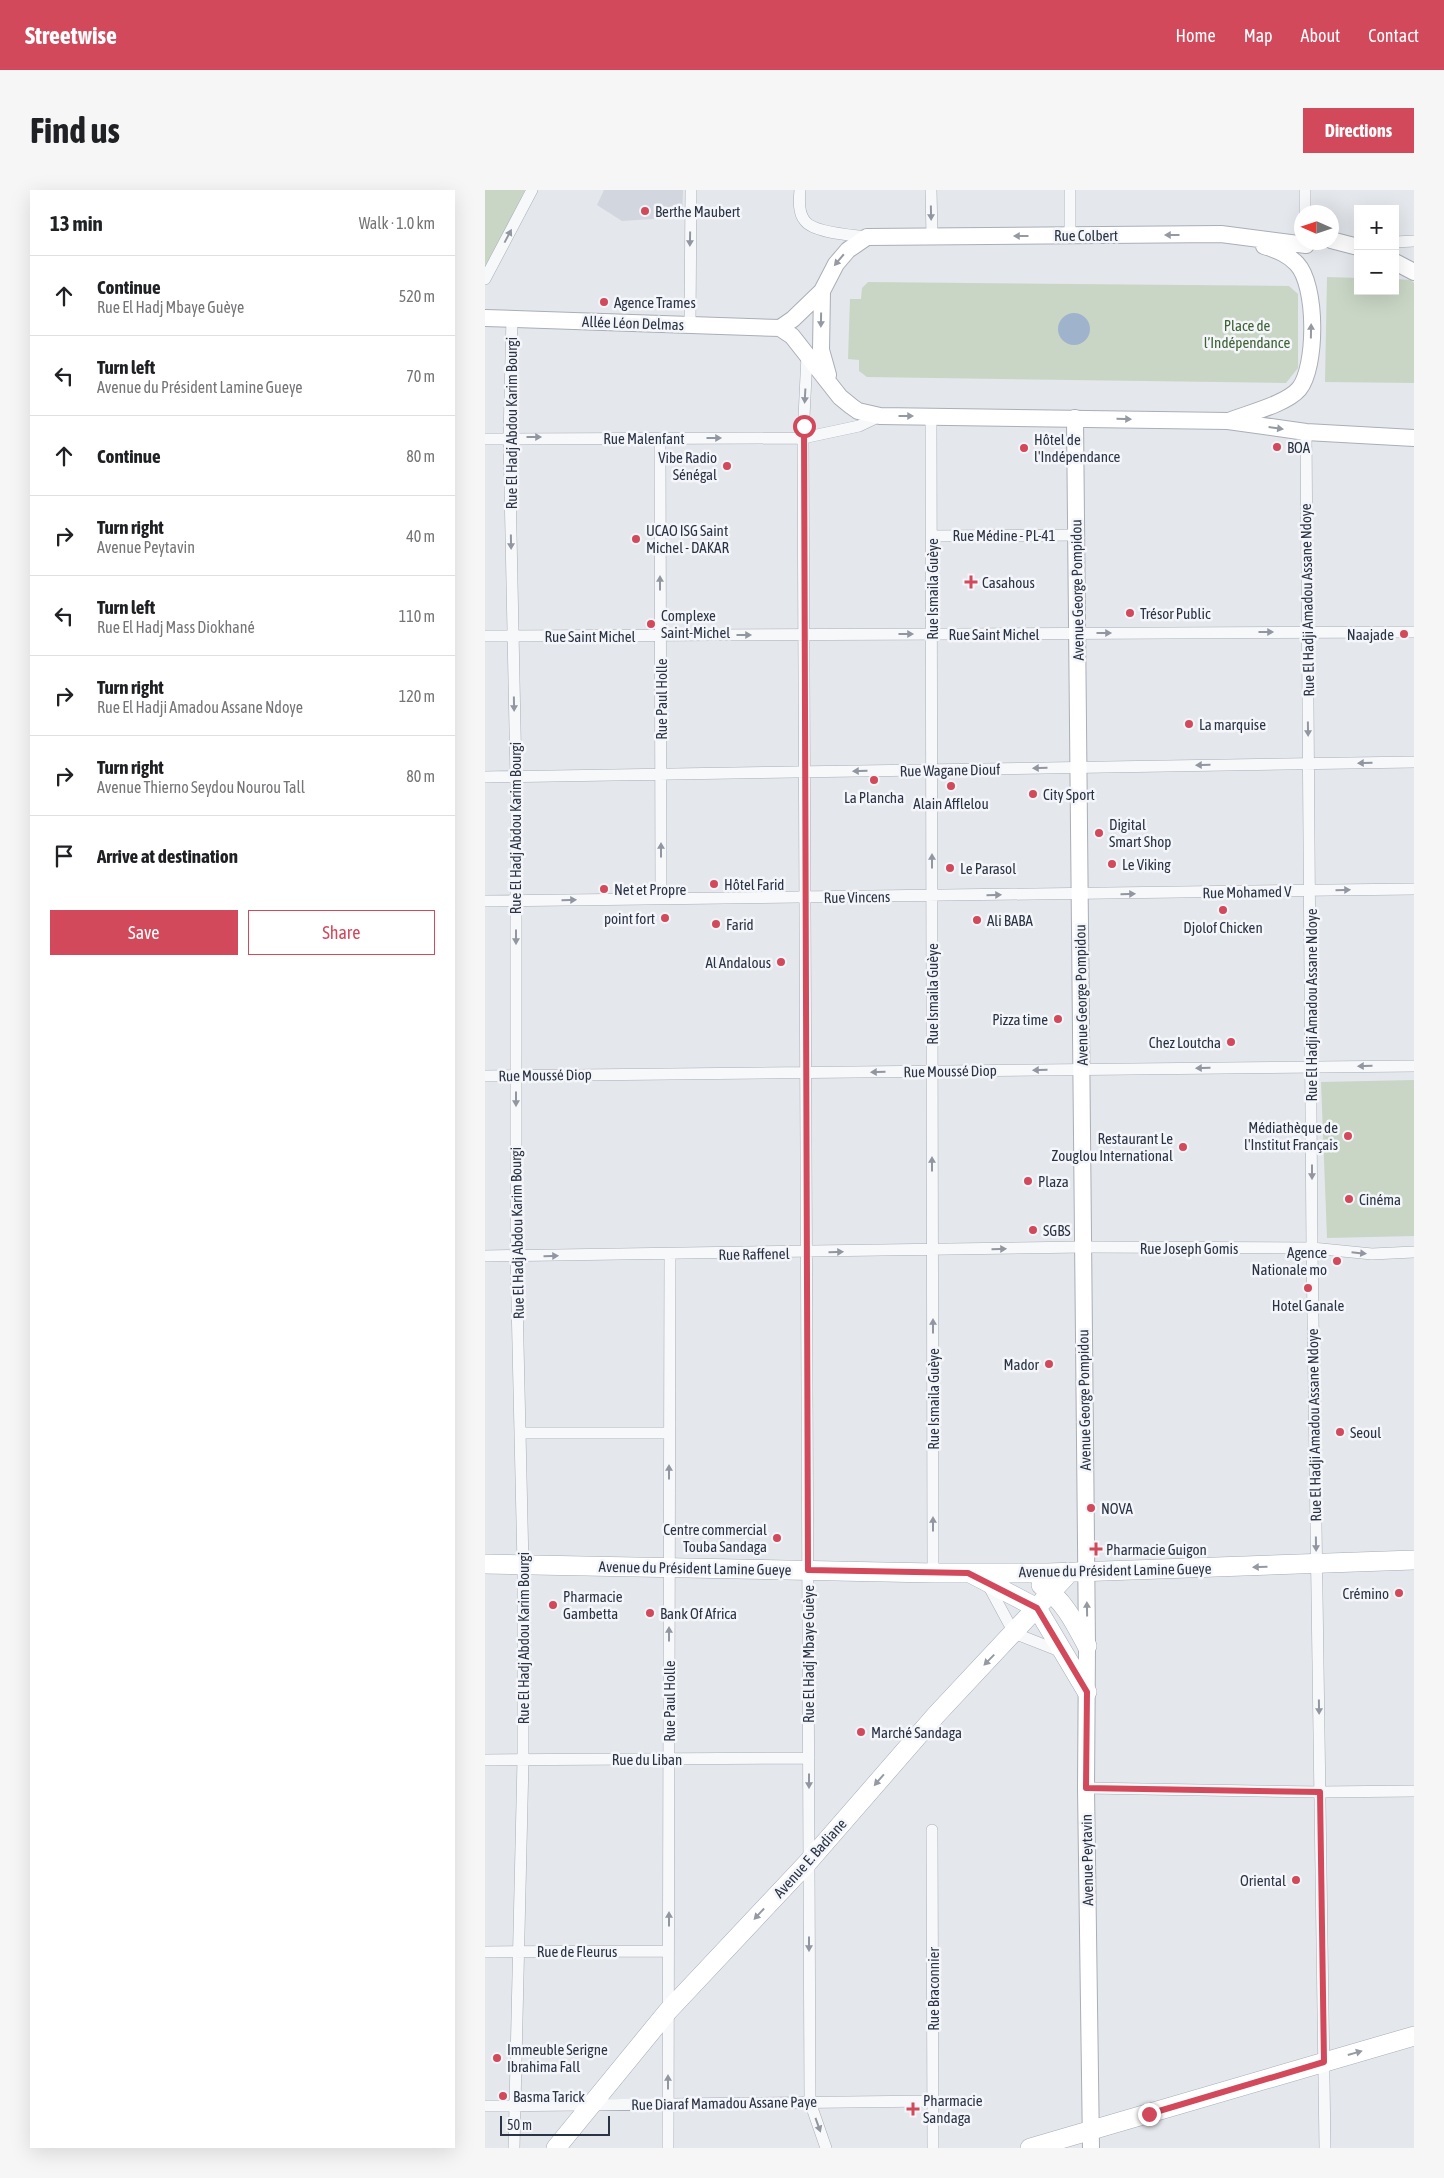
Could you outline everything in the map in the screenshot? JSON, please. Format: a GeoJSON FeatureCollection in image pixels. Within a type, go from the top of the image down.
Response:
{"type":"FeatureCollection","features":[{"type":"Feature","properties":{"kind":"main road","name":"Avenue du Président Lamine Gueye"},"geometry":{"type":"LineString","coordinates":[[485,1564],[1018,1573],[1316,1565],[1414,1560]]}},
{"type":"Feature","properties":{"kind":"main road","name":"Avenue E. Badiane"},"geometry":{"type":"LineString","coordinates":[[556,2148],[589,2105],[668,2011],[809,1862],[936,1715],[1051,1592],[1078,1572]]}},
{"type":"Feature","properties":{"kind":"main road"},"geometry":{"type":"LineString","coordinates":[[968,1573],[1037,1608],[1087,1692]]}},
{"type":"Feature","properties":{"kind":"main road"},"geometry":{"type":"LineString","coordinates":[[1018,1573],[1051,1592],[1068,1611],[1087,1646]]}},
{"type":"Feature","properties":{"kind":"main road"},"geometry":{"type":"LineString","coordinates":[[1031,2148],[1090,2139],[1324,2062],[1414,2036]]}},
{"type":"Feature","properties":{"kind":"street"},"geometry":{"type":"LineString","coordinates":[[485,279],[532,190]]}},
{"type":"Feature","properties":{"kind":"street"},"geometry":{"type":"LineString","coordinates":[[690,325],[691,190]]}},
{"type":"Feature","properties":{"kind":"street"},"geometry":{"type":"LineString","coordinates":[[799,190],[801,214],[805,222],[813,228],[867,237]]}},
{"type":"Feature","properties":{"kind":"street"},"geometry":{"type":"LineString","coordinates":[[931,190],[932,236]]}},
{"type":"Feature","properties":{"kind":"street"},"geometry":{"type":"LineString","coordinates":[[1070,190],[1070,235]]}},
{"type":"Feature","properties":{"kind":"street"},"geometry":{"type":"LineString","coordinates":[[1305,190],[1305,205]]}},
{"type":"Feature","properties":{"kind":"street"},"geometry":{"type":"LineString","coordinates":[[1221,234],[1274,249],[1287,255],[1298,265],[1306,278],[1312,303],[1311,356],[1305,379],[1299,389],[1286,399],[1228,421]]}},
{"type":"Feature","properties":{"kind":"street","name":"Rue Colbert"},"geometry":{"type":"LineString","coordinates":[[867,237],[1221,234],[1294,242]]}},
{"type":"Feature","properties":{"kind":"street"},"geometry":{"type":"LineString","coordinates":[[867,237],[848,250],[836,264],[822,291],[793,319],[780,328],[792,336],[840,396],[858,411],[880,416],[1228,421],[1306,432],[1414,438]]}},
{"type":"Feature","properties":{"kind":"street"},"geometry":{"type":"LineString","coordinates":[[1399,242],[1414,241]]}},
{"type":"Feature","properties":{"kind":"street"},"geometry":{"type":"LineString","coordinates":[[1399,264],[1414,272]]}},
{"type":"Feature","properties":{"kind":"street"},"geometry":{"type":"LineString","coordinates":[[822,291],[821,350],[831,384]]}},
{"type":"Feature","properties":{"kind":"street","name":"Allée Léon Delmas"},"geometry":{"type":"LineString","coordinates":[[485,318],[780,328]]}},
{"type":"Feature","properties":{"kind":"street","name":"Rue El Hadj Abdou Karim Bourgi"},"geometry":{"type":"LineString","coordinates":[[512,318],[509,437],[516,777],[516,1256],[523,1565],[523,1760],[517,2106],[514,2148]]}},
{"type":"Feature","properties":{"kind":"street","name":"Rue El Hadj Mbaye Guèye"},"geometry":{"type":"LineString","coordinates":[[807,355],[803,438],[810,2102],[826,2148]]}},
{"type":"Feature","properties":{"kind":"street","name":"Rue Malenfant"},"geometry":{"type":"LineString","coordinates":[[485,439],[509,437],[803,438],[859,426],[880,416]]}},
{"type":"Feature","properties":{"kind":"street","name":"Rue Ismaila Guèye"},"geometry":{"type":"LineString","coordinates":[[931,416],[933,1573]]}},
{"type":"Feature","properties":{"kind":"street","name":"Avenue George Pompidou"},"geometry":{"type":"LineString","coordinates":[[1075,418],[1083,1247],[1078,1572]]}},
{"type":"Feature","properties":{"kind":"street","name":"Rue El Hadji Amadou Assane Ndoye"},"geometry":{"type":"LineString","coordinates":[[1306,432],[1312,1248],[1325,2148]]}},
{"type":"Feature","properties":{"kind":"street","name":"Rue Paul Holle"},"geometry":{"type":"LineString","coordinates":[[660,438],[661,899]]}},
{"type":"Feature","properties":{"kind":"street","name":"Rue Médine - PL-41"},"geometry":{"type":"LineString","coordinates":[[932,536],[1076,535]]}},
{"type":"Feature","properties":{"kind":"street","name":"Rue Saint Michel"},"geometry":{"type":"LineString","coordinates":[[485,636],[1414,632]]}},
{"type":"Feature","properties":{"kind":"street","name":"Rue Wagane Diouf"},"geometry":{"type":"LineString","coordinates":[[485,777],[1414,762]]}},
{"type":"Feature","properties":{"kind":"street","name":"Rue Mohamed V"},"geometry":{"type":"LineString","coordinates":[[1080,894],[1414,889]]}},
{"type":"Feature","properties":{"kind":"street","name":"Rue Vincens"},"geometry":{"type":"LineString","coordinates":[[485,901],[1080,894]]}},
{"type":"Feature","properties":{"kind":"street","name":"Rue Moussé Diop"},"geometry":{"type":"LineString","coordinates":[[485,1076],[1414,1066]]}},
{"type":"Feature","properties":{"kind":"street","name":"Rue Joseph Gomis"},"geometry":{"type":"LineString","coordinates":[[1083,1247],[1312,1248],[1372,1254],[1414,1252]]}},
{"type":"Feature","properties":{"kind":"street","name":"Rue Raffenel"},"geometry":{"type":"LineString","coordinates":[[485,1256],[807,1253],[1083,1247]]}},
{"type":"Feature","properties":{"kind":"street","name":"Rue Paul Holle"},"geometry":{"type":"LineString","coordinates":[[668,2148],[670,1254]]}},
{"type":"Feature","properties":{"kind":"street"},"geometry":{"type":"LineString","coordinates":[[521,1433],[669,1433]]}},
{"type":"Feature","properties":{"kind":"street","name":"Avenue Peytavin"},"geometry":{"type":"LineString","coordinates":[[1078,1572],[1087,1646],[1086,1788],[1090,2139]]}},
{"type":"Feature","properties":{"kind":"street"},"geometry":{"type":"LineString","coordinates":[[986,1582],[1014,1633],[1062,1652]]}},
{"type":"Feature","properties":{"kind":"street","name":"Rue du Liban"},"geometry":{"type":"LineString","coordinates":[[485,1760],[809,1758]]}},
{"type":"Feature","properties":{"kind":"street"},"geometry":{"type":"LineString","coordinates":[[1086,1788],[1320,1792],[1414,1790]]}},
{"type":"Feature","properties":{"kind":"street","name":"Rue Braconnier"},"geometry":{"type":"LineString","coordinates":[[932,1830],[933,2148]]}},
{"type":"Feature","properties":{"kind":"street","name":"Rue de Fleurus"},"geometry":{"type":"LineString","coordinates":[[485,1952],[669,1951]]}},
{"type":"Feature","properties":{"kind":"street","name":"Rue Diaraf Mamadou Assane Paye"},"geometry":{"type":"LineString","coordinates":[[485,2106],[933,2101]]}},
{"type":"Feature","properties":{"kind":"shaded area","name":"Berthe Maubert"},"geometry":{"type":"Polygon","coordinates":[[[604,190],[683,190],[682,217],[622,221],[597,205],[604,190]]]}},
{"type":"Feature","properties":{"kind":"green space"},"geometry":{"type":"Polygon","coordinates":[[[485,190],[525,190],[485,270],[485,190]]]}},
{"type":"Feature","properties":{"kind":"green space"},"geometry":{"type":"Polygon","coordinates":[[[1327,277],[1354,278],[1354,295],[1399,295],[1399,279],[1411,280],[1414,283],[1414,383],[1325,382],[1327,277]]]}},
{"type":"Feature","properties":{"kind":"green space","name":"Place de l’Indépendance"},"geometry":{"type":"Polygon","coordinates":[[[868,282],[1289,286],[1298,294],[1298,368],[1286,383],[867,377],[859,371],[859,360],[848,359],[850,299],[861,299],[862,288],[868,282]]]}},
{"type":"Feature","properties":{"kind":"green space"},"geometry":{"type":"Polygon","coordinates":[[[1414,1080],[1414,1236],[1327,1238],[1321,1082],[1414,1080]]]}},
{"type":"Feature","properties":{"kind":"water"},"geometry":{"type":"Polygon","coordinates":[[[1074,313],[1080,314],[1085,318],[1089,323],[1089,335],[1085,340],[1080,344],[1074,345],[1068,344],[1063,340],[1059,335],[1058,329],[1059,323],[1063,318],[1068,314],[1074,313]]]}},
{"type":"Feature","properties":{"kind":"place","name":"Berthe Maubert"},"geometry":{"type":"Point","coordinates":[645,211]}},
{"type":"Feature","properties":{"kind":"place","name":"Agence Trames"},"geometry":{"type":"Point","coordinates":[604,302]}},
{"type":"Feature","properties":{"kind":"place","name":"BOA"},"geometry":{"type":"Point","coordinates":[1277,447]}},
{"type":"Feature","properties":{"kind":"place","name":"Hôtel de l'Indépendance"},"geometry":{"type":"Point","coordinates":[1024,448]}},
{"type":"Feature","properties":{"kind":"place","name":"Vibe Radio Sénégal"},"geometry":{"type":"Point","coordinates":[727,466]}},
{"type":"Feature","properties":{"kind":"place","name":"UCAO ISG Saint Michel - DAKAR"},"geometry":{"type":"Point","coordinates":[636,539]}},
{"type":"Feature","properties":{"kind":"place","name":"Casahous"},"geometry":{"type":"Point","coordinates":[971,582]}},
{"type":"Feature","properties":{"kind":"place","name":"Trésor Public"},"geometry":{"type":"Point","coordinates":[1130,613]}},
{"type":"Feature","properties":{"kind":"place","name":"Complexe Saint-Michel"},"geometry":{"type":"Point","coordinates":[651,624]}},
{"type":"Feature","properties":{"kind":"place","name":"Naajade"},"geometry":{"type":"Point","coordinates":[1404,634]}},
{"type":"Feature","properties":{"kind":"place","name":"La marquise"},"geometry":{"type":"Point","coordinates":[1189,724]}},
{"type":"Feature","properties":{"kind":"place","name":"La Plancha"},"geometry":{"type":"Point","coordinates":[874,780]}},
{"type":"Feature","properties":{"kind":"place","name":"Alain Afflelou"},"geometry":{"type":"Point","coordinates":[951,786]}},
{"type":"Feature","properties":{"kind":"place","name":"City Sport"},"geometry":{"type":"Point","coordinates":[1033,794]}},
{"type":"Feature","properties":{"kind":"place","name":"Digital Smart Shop"},"geometry":{"type":"Point","coordinates":[1099,833]}},
{"type":"Feature","properties":{"kind":"place","name":"Le Viking"},"geometry":{"type":"Point","coordinates":[1112,864]}},
{"type":"Feature","properties":{"kind":"place","name":"Le Parasol"},"geometry":{"type":"Point","coordinates":[950,868]}},
{"type":"Feature","properties":{"kind":"place","name":"Hôtel Farid"},"geometry":{"type":"Point","coordinates":[714,884]}},
{"type":"Feature","properties":{"kind":"place","name":"Net et Propre"},"geometry":{"type":"Point","coordinates":[604,889]}},
{"type":"Feature","properties":{"kind":"place","name":"Djolof Chicken"},"geometry":{"type":"Point","coordinates":[1223,910]}},
{"type":"Feature","properties":{"kind":"place","name":"point fort"},"geometry":{"type":"Point","coordinates":[665,918]}},
{"type":"Feature","properties":{"kind":"place","name":"Ali BABA"},"geometry":{"type":"Point","coordinates":[977,920]}},
{"type":"Feature","properties":{"kind":"place","name":"Farid"},"geometry":{"type":"Point","coordinates":[716,924]}},
{"type":"Feature","properties":{"kind":"place","name":"Al Andalous"},"geometry":{"type":"Point","coordinates":[781,962]}},
{"type":"Feature","properties":{"kind":"place","name":"Pizza time"},"geometry":{"type":"Point","coordinates":[1058,1019]}},
{"type":"Feature","properties":{"kind":"place","name":"Chez Loutcha"},"geometry":{"type":"Point","coordinates":[1231,1042]}},
{"type":"Feature","properties":{"kind":"place","name":"Médiathèque de l'Institut Français"},"geometry":{"type":"Point","coordinates":[1348,1136]}},
{"type":"Feature","properties":{"kind":"place","name":"Restaurant Le Zouglou International"},"geometry":{"type":"Point","coordinates":[1183,1147]}},
{"type":"Feature","properties":{"kind":"place","name":"Plaza"},"geometry":{"type":"Point","coordinates":[1028,1181]}},
{"type":"Feature","properties":{"kind":"place","name":"Cinéma"},"geometry":{"type":"Point","coordinates":[1349,1199]}},
{"type":"Feature","properties":{"kind":"place","name":"SGBS"},"geometry":{"type":"Point","coordinates":[1033,1230]}},
{"type":"Feature","properties":{"kind":"place","name":"Agence Nationale mo"},"geometry":{"type":"Point","coordinates":[1337,1261]}},
{"type":"Feature","properties":{"kind":"place","name":"Hotel Ganale"},"geometry":{"type":"Point","coordinates":[1308,1288]}},
{"type":"Feature","properties":{"kind":"place","name":"Mador"},"geometry":{"type":"Point","coordinates":[1049,1364]}},
{"type":"Feature","properties":{"kind":"place","name":"Seoul"},"geometry":{"type":"Point","coordinates":[1340,1432]}},
{"type":"Feature","properties":{"kind":"place","name":"NOVA"},"geometry":{"type":"Point","coordinates":[1091,1508]}},
{"type":"Feature","properties":{"kind":"place","name":"Centre commercial Touba Sandaga"},"geometry":{"type":"Point","coordinates":[777,1538]}},
{"type":"Feature","properties":{"kind":"place","name":"Pharmacie Guigon"},"geometry":{"type":"Point","coordinates":[1096,1549]}},
{"type":"Feature","properties":{"kind":"place","name":"Crémino"},"geometry":{"type":"Point","coordinates":[1399,1593]}},
{"type":"Feature","properties":{"kind":"place","name":"Pharmacie Gambetta"},"geometry":{"type":"Point","coordinates":[553,1605]}},
{"type":"Feature","properties":{"kind":"place","name":"Bank Of Africa"},"geometry":{"type":"Point","coordinates":[650,1613]}},
{"type":"Feature","properties":{"kind":"place","name":"Marché Sandaga"},"geometry":{"type":"Point","coordinates":[861,1732]}},
{"type":"Feature","properties":{"kind":"place","name":"Oriental"},"geometry":{"type":"Point","coordinates":[1296,1880]}},
{"type":"Feature","properties":{"kind":"place","name":"Immeuble Serigne Ibrahima Fall"},"geometry":{"type":"Point","coordinates":[497,2058]}},
{"type":"Feature","properties":{"kind":"place","name":"Basma Tarick"},"geometry":{"type":"Point","coordinates":[503,2096]}},
{"type":"Feature","properties":{"kind":"place","name":"Pharmacie Sandaga"},"geometry":{"type":"Point","coordinates":[913,2109]}},
{"type":"Feature","properties":{"kind":"route"},"geometry":{"type":"LineString","coordinates":[[804,426],[808,1570],[968,1573],[1037,1608],[1087,1692],[1086,1788],[1320,1792],[1324,2062],[1149,2114]]}}]}
